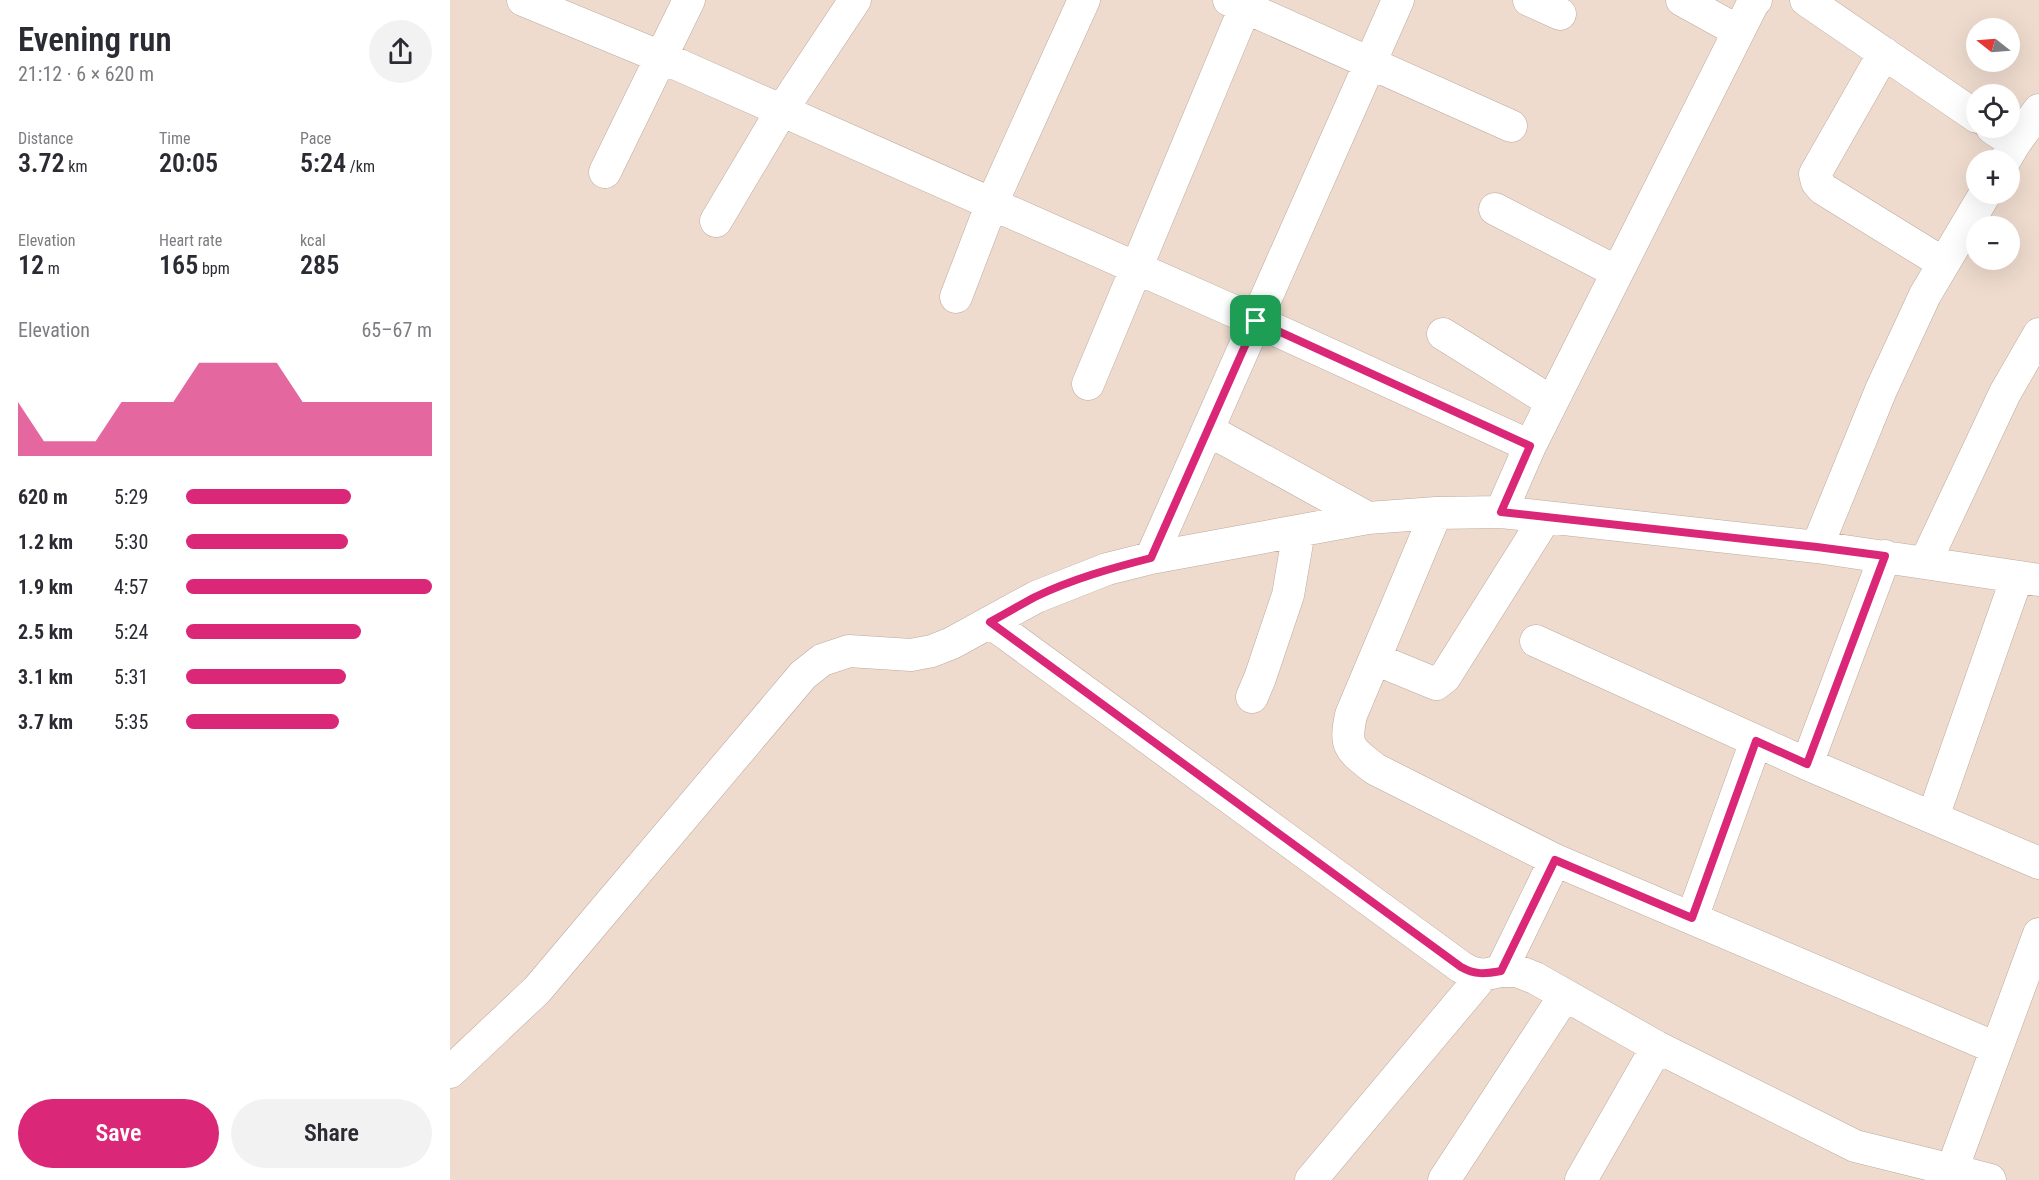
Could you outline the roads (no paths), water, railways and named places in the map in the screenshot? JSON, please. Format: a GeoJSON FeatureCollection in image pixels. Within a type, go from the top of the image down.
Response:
{"type":"FeatureCollection","features":[{"type":"Feature","properties":{"kind":"street"},"geometry":{"type":"LineString","coordinates":[[523,0],[661,57],[992,203],[1530,446]]}},
{"type":"Feature","properties":{"kind":"street"},"geometry":{"type":"LineString","coordinates":[[605,172],[689,0]]}},
{"type":"Feature","properties":{"kind":"street"},"geometry":{"type":"LineString","coordinates":[[956,297],[992,203],[1084,0]]}},
{"type":"Feature","properties":{"kind":"street"},"geometry":{"type":"LineString","coordinates":[[1151,558],[1398,0]]}},
{"type":"Feature","properties":{"kind":"street"},"geometry":{"type":"LineString","coordinates":[[1529,0],[1560,15]]}},
{"type":"Feature","properties":{"kind":"street"},"geometry":{"type":"LineString","coordinates":[[1682,0],[1738,31]]}},
{"type":"Feature","properties":{"kind":"street"},"geometry":{"type":"LineString","coordinates":[[1501,512],[1530,446],[1738,31],[1756,0]]}},
{"type":"Feature","properties":{"kind":"street"},"geometry":{"type":"LineString","coordinates":[[1806,0],[1966,109]]}},
{"type":"Feature","properties":{"kind":"street"},"geometry":{"type":"LineString","coordinates":[[716,221],[782,110],[853,1]]}},
{"type":"Feature","properties":{"kind":"street"},"geometry":{"type":"LineString","coordinates":[[1088,384],[1137,268],[1241,2],[1511,126]]}},
{"type":"Feature","properties":{"kind":"street"},"geometry":{"type":"LineString","coordinates":[[1884,53],[1815,174],[1816,178],[1823,189],[1943,263]]}},
{"type":"Feature","properties":{"kind":"street"},"geometry":{"type":"LineString","coordinates":[[2004,144],[2039,110]]}},
{"type":"Feature","properties":{"kind":"street"},"geometry":{"type":"LineString","coordinates":[[1817,547],[1881,390],[1925,295],[1979,204]]}},
{"type":"Feature","properties":{"kind":"street"},"geometry":{"type":"LineString","coordinates":[[1495,208],[1617,272]]}},
{"type":"Feature","properties":{"kind":"street"},"geometry":{"type":"LineString","coordinates":[[1443,334],[1552,402]]}},
{"type":"Feature","properties":{"kind":"street"},"geometry":{"type":"LineString","coordinates":[[1925,563],[2006,393],[2039,334]]}},
{"type":"Feature","properties":{"kind":"street"},"geometry":{"type":"LineString","coordinates":[[1208,430],[1368,518]]}},
{"type":"Feature","properties":{"kind":"street"},"geometry":{"type":"LineString","coordinates":[[450,1072],[537,990],[803,675],[822,660],[849,651],[911,655],[932,651],[952,643],[1036,597],[1107,570],[1151,558],[1368,518],[1436,513],[1501,512],[1817,547],[2028,578],[1933,817]]}},
{"type":"Feature","properties":{"kind":"street"},"geometry":{"type":"LineString","coordinates":[[1436,513],[1351,715],[1346,737],[1354,753],[1375,769],[1555,860],[1996,1048]]}},
{"type":"Feature","properties":{"kind":"street"},"geometry":{"type":"LineString","coordinates":[[1374,659],[1436,684],[1445,678],[1545,518]]}},
{"type":"Feature","properties":{"kind":"street"},"geometry":{"type":"LineString","coordinates":[[1252,697],[1288,595],[1299,531]]}},
{"type":"Feature","properties":{"kind":"street"},"geometry":{"type":"LineString","coordinates":[[1807,764],[1885,556]]}},
{"type":"Feature","properties":{"kind":"street"},"geometry":{"type":"LineString","coordinates":[[990,622],[1461,967],[1470,972],[1517,971],[1535,978],[1657,1047],[1855,1146],[1990,1180]]}},
{"type":"Feature","properties":{"kind":"street"},"geometry":{"type":"LineString","coordinates":[[1536,641],[1807,764],[2039,863]]}},
{"type":"Feature","properties":{"kind":"street"},"geometry":{"type":"LineString","coordinates":[[1692,918],[1756,741]]}},
{"type":"Feature","properties":{"kind":"street"},"geometry":{"type":"LineString","coordinates":[[1315,1179],[1492,973],[1555,860]]}},
{"type":"Feature","properties":{"kind":"street"},"geometry":{"type":"LineString","coordinates":[[1952,1170],[2039,934]]}},
{"type":"Feature","properties":{"kind":"street"},"geometry":{"type":"LineString","coordinates":[[1444,1180],[1565,995]]}},
{"type":"Feature","properties":{"kind":"street"},"geometry":{"type":"LineString","coordinates":[[1581,1180],[1657,1047]]}}]}
